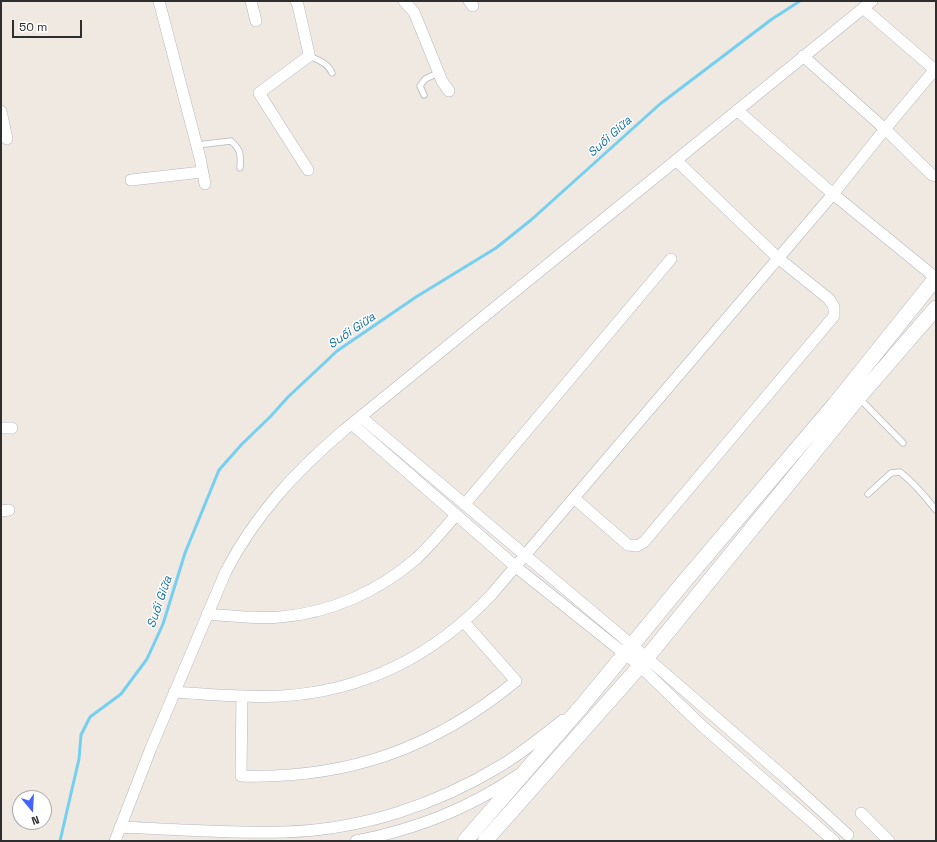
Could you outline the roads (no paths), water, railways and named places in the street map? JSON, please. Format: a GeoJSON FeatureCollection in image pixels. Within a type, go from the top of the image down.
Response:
{"type":"FeatureCollection","features":[{"type":"Feature","properties":{"kind":"street"},"geometry":{"type":"LineString","coordinates":[[159,1],[197,145],[204,184]]}},
{"type":"Feature","properties":{"kind":"street"},"geometry":{"type":"LineString","coordinates":[[251,1],[256,22]]}},
{"type":"Feature","properties":{"kind":"street"},"geometry":{"type":"LineString","coordinates":[[296,1],[310,54],[259,93],[308,170]]}},
{"type":"Feature","properties":{"kind":"street"},"geometry":{"type":"LineString","coordinates":[[404,1],[414,12],[438,73],[449,91]]}},
{"type":"Feature","properties":{"kind":"street"},"geometry":{"type":"LineString","coordinates":[[115,841],[141,771],[218,589],[236,553],[261,514],[287,484],[306,464],[352,424],[872,1]]}},
{"type":"Feature","properties":{"kind":"street"},"geometry":{"type":"LineString","coordinates":[[174,692],[242,696],[279,696],[317,692],[353,684],[405,662],[437,643],[464,622],[488,599],[833,194],[935,69],[863,8]]}},
{"type":"Feature","properties":{"kind":"street"},"geometry":{"type":"LineString","coordinates":[[803,56],[885,129],[932,175],[936,176]]}},
{"type":"Feature","properties":{"kind":"street"},"geometry":{"type":"LineString","coordinates":[[465,841],[581,706],[835,404],[936,278],[833,194],[737,110]]}},
{"type":"Feature","properties":{"kind":"street"},"geometry":{"type":"LineString","coordinates":[[1,111],[7,139]]}},
{"type":"Feature","properties":{"kind":"street"},"geometry":{"type":"LineString","coordinates":[[574,498],[628,545],[637,546],[644,542],[834,316],[834,307],[829,299],[778,258],[676,160]]}},
{"type":"Feature","properties":{"kind":"street"},"geometry":{"type":"LineString","coordinates":[[131,180],[202,172]]}},
{"type":"Feature","properties":{"kind":"street"},"geometry":{"type":"LineString","coordinates":[[465,504],[671,259]]}},
{"type":"Feature","properties":{"kind":"street"},"geometry":{"type":"LineString","coordinates":[[485,841],[643,662],[859,397],[936,308]]}},
{"type":"Feature","properties":{"kind":"street"},"geometry":{"type":"LineString","coordinates":[[361,417],[526,555],[576,599],[628,649],[789,781],[848,835]]}},
{"type":"Feature","properties":{"kind":"street"},"geometry":{"type":"LineString","coordinates":[[352,424],[516,567],[628,649]]}},
{"type":"Feature","properties":{"kind":"street"},"geometry":{"type":"LineString","coordinates":[[207,614],[263,618],[281,617],[317,611],[351,600],[380,585],[406,567],[429,546],[456,515]]}},
{"type":"Feature","properties":{"kind":"street"},"geometry":{"type":"LineString","coordinates":[[242,696],[241,776],[304,774],[346,767],[387,756],[446,730],[482,708],[516,682],[464,622]]}},
{"type":"Feature","properties":{"kind":"street"},"geometry":{"type":"LineString","coordinates":[[643,662],[701,725],[834,841]]}},
{"type":"Feature","properties":{"kind":"street"},"geometry":{"type":"LineString","coordinates":[[120,827],[285,832],[336,827],[386,816],[435,799],[481,777],[524,750],[581,706]]}},
{"type":"Feature","properties":{"kind":"street"},"geometry":{"type":"LineString","coordinates":[[356,841],[391,833],[441,816],[490,792],[526,770]]}},
{"type":"Feature","properties":{"kind":"street"},"geometry":{"type":"LineString","coordinates":[[861,813],[889,841]]}},
{"type":"Feature","properties":{"kind":"lane"},"geometry":{"type":"LineString","coordinates":[[309,56],[323,62],[332,73]]}},
{"type":"Feature","properties":{"kind":"lane"},"geometry":{"type":"LineString","coordinates":[[424,95],[420,86],[426,79],[438,73]]}},
{"type":"Feature","properties":{"kind":"lane"},"geometry":{"type":"LineString","coordinates":[[197,145],[231,141],[239,148],[241,158],[240,168]]}},
{"type":"Feature","properties":{"kind":"lane"},"geometry":{"type":"LineString","coordinates":[[859,397],[903,443]]}},
{"type":"Feature","properties":{"kind":"lane"},"geometry":{"type":"LineString","coordinates":[[868,494],[891,473],[900,472],[914,484],[936,510]]}},
{"type":"Feature","properties":{"kind":"waterway","name":"Suối Giữa"},"geometry":{"type":"LineString","coordinates":[[60,841],[79,759],[81,735],[90,717],[121,694],[147,659],[163,624],[185,553],[219,470],[288,397],[337,351],[416,297],[496,248],[531,220],[660,104],[772,19],[800,1]]}}]}
